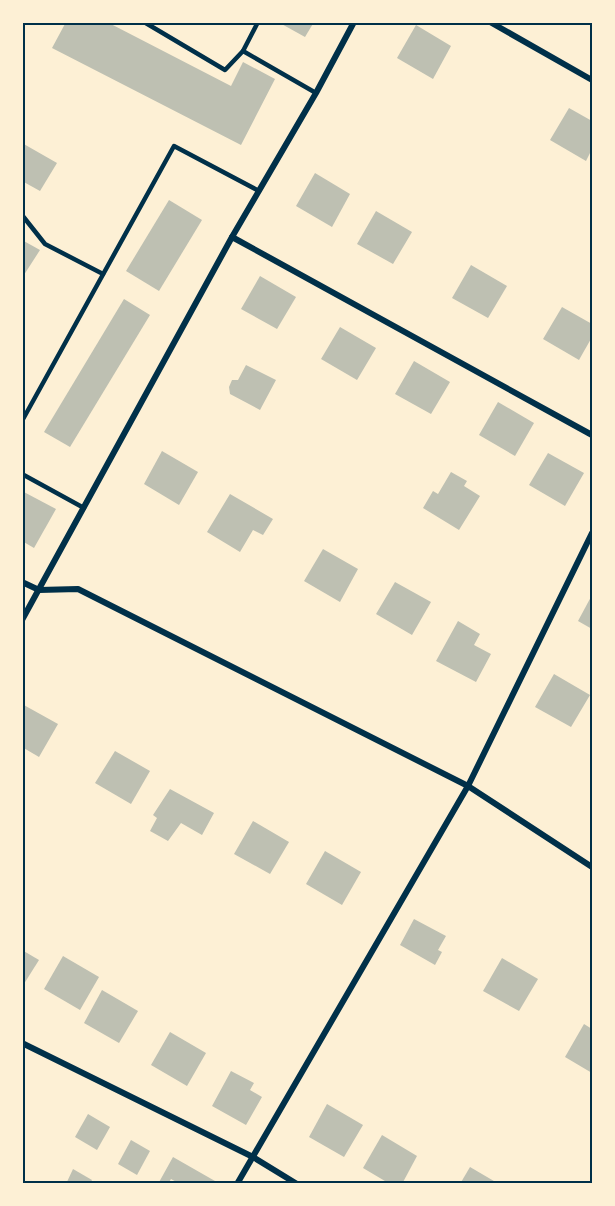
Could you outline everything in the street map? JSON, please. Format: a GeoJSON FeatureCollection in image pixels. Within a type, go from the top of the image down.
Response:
{"type":"FeatureCollection","features":[{"type":"Feature","properties":{"kind":"street"},"geometry":{"type":"LineString","coordinates":[[22,620],[232,237],[316,93],[354,22]]}},
{"type":"Feature","properties":{"kind":"street"},"geometry":{"type":"LineString","coordinates":[[490,22],[592,80]]}},
{"type":"Feature","properties":{"kind":"street"},"geometry":{"type":"LineString","coordinates":[[232,237],[592,435]]}},
{"type":"Feature","properties":{"kind":"street"},"geometry":{"type":"LineString","coordinates":[[237,1184],[468,786],[592,533]]}},
{"type":"Feature","properties":{"kind":"street"},"geometry":{"type":"LineString","coordinates":[[22,582],[39,590],[78,589],[468,786],[592,867]]}},
{"type":"Feature","properties":{"kind":"street"},"geometry":{"type":"LineString","coordinates":[[22,1043],[253,1157],[297,1184]]}},
{"type":"Feature","properties":{"kind":"lane"},"geometry":{"type":"LineString","coordinates":[[144,22],[225,70],[243,51],[258,22]]}},
{"type":"Feature","properties":{"kind":"lane"},"geometry":{"type":"LineString","coordinates":[[243,51],[316,93]]}},
{"type":"Feature","properties":{"kind":"lane"},"geometry":{"type":"LineString","coordinates":[[22,421],[174,146],[259,191]]}},
{"type":"Feature","properties":{"kind":"lane"},"geometry":{"type":"LineString","coordinates":[[22,215],[45,244],[104,274]]}},
{"type":"Feature","properties":{"kind":"lane"},"geometry":{"type":"LineString","coordinates":[[22,474],[84,508]]}},
{"type":"Feature","properties":{"kind":"building"},"geometry":{"type":"Polygon","coordinates":[[[66,22],[107,22],[231,86],[243,62],[275,79],[241,145],[52,48],[66,22]]]}},
{"type":"Feature","properties":{"kind":"building"},"geometry":{"type":"Polygon","coordinates":[[[278,22],[314,22],[305,37],[278,22]]]}},
{"type":"Feature","properties":{"kind":"building"},"geometry":{"type":"Polygon","coordinates":[[[416,25],[451,46],[433,79],[397,58],[416,25]]]}},
{"type":"Feature","properties":{"kind":"building"},"geometry":{"type":"Polygon","coordinates":[[[569,108],[592,121],[592,149],[586,161],[550,140],[569,108]]]}},
{"type":"Feature","properties":{"kind":"building"},"geometry":{"type":"Polygon","coordinates":[[[22,143],[57,163],[40,191],[22,181],[22,143]]]}},
{"type":"Feature","properties":{"kind":"building"},"geometry":{"type":"Polygon","coordinates":[[[315,173],[350,194],[332,227],[296,206],[315,173]]]}},
{"type":"Feature","properties":{"kind":"building"},"geometry":{"type":"Polygon","coordinates":[[[169,200],[202,220],[159,291],[126,271],[169,200]]]}},
{"type":"Feature","properties":{"kind":"building"},"geometry":{"type":"Polygon","coordinates":[[[376,211],[412,232],[393,264],[357,244],[376,211]]]}},
{"type":"Feature","properties":{"kind":"building"},"geometry":{"type":"Polygon","coordinates":[[[22,240],[40,250],[22,278],[22,240]]]}},
{"type":"Feature","properties":{"kind":"building"},"geometry":{"type":"Polygon","coordinates":[[[471,265],[507,286],[488,318],[452,298],[471,265]]]}},
{"type":"Feature","properties":{"kind":"building"},"geometry":{"type":"Polygon","coordinates":[[[260,276],[296,297],[277,329],[241,309],[260,276]]]}},
{"type":"Feature","properties":{"kind":"building"},"geometry":{"type":"Polygon","coordinates":[[[124,299],[150,315],[70,447],[44,432],[124,299]]]}},
{"type":"Feature","properties":{"kind":"building"},"geometry":{"type":"Polygon","coordinates":[[[562,307],[592,324],[592,337],[579,360],[543,339],[562,307]]]}},
{"type":"Feature","properties":{"kind":"building"},"geometry":{"type":"Polygon","coordinates":[[[340,327],[376,348],[357,380],[321,359],[340,327]]]}},
{"type":"Feature","properties":{"kind":"building"},"geometry":{"type":"Polygon","coordinates":[[[414,361],[450,382],[431,414],[395,394],[414,361]]]}},
{"type":"Feature","properties":{"kind":"building"},"geometry":{"type":"Polygon","coordinates":[[[246,365],[276,380],[260,410],[230,394],[229,387],[232,380],[238,380],[246,365]]]}},
{"type":"Feature","properties":{"kind":"building"},"geometry":{"type":"Polygon","coordinates":[[[498,402],[534,423],[515,456],[479,435],[498,402]]]}},
{"type":"Feature","properties":{"kind":"building"},"geometry":{"type":"Polygon","coordinates":[[[162,451],[198,472],[179,505],[144,484],[162,451]]]}},
{"type":"Feature","properties":{"kind":"building"},"geometry":{"type":"Polygon","coordinates":[[[548,453],[584,473],[565,506],[529,485],[548,453]]]}},
{"type":"Feature","properties":{"kind":"building"},"geometry":{"type":"Polygon","coordinates":[[[451,472],[467,481],[464,486],[480,496],[459,530],[423,508],[433,491],[438,494],[451,472]]]}},
{"type":"Feature","properties":{"kind":"building"},"geometry":{"type":"Polygon","coordinates":[[[22,491],[56,509],[34,548],[22,541],[22,491]]]}},
{"type":"Feature","properties":{"kind":"building"},"geometry":{"type":"Polygon","coordinates":[[[230,494],[273,519],[263,535],[253,530],[240,552],[207,532],[230,494]]]}},
{"type":"Feature","properties":{"kind":"building"},"geometry":{"type":"Polygon","coordinates":[[[323,549],[358,569],[340,602],[304,581],[323,549]]]}},
{"type":"Feature","properties":{"kind":"building"},"geometry":{"type":"Polygon","coordinates":[[[395,582],[431,602],[412,635],[376,614],[395,582]]]}},
{"type":"Feature","properties":{"kind":"building"},"geometry":{"type":"Polygon","coordinates":[[[592,595],[592,629],[578,621],[592,595]]]}},
{"type":"Feature","properties":{"kind":"building"},"geometry":{"type":"Polygon","coordinates":[[[458,621],[480,634],[474,645],[491,654],[476,682],[436,661],[458,621]]]}},
{"type":"Feature","properties":{"kind":"building"},"geometry":{"type":"Polygon","coordinates":[[[554,674],[590,695],[571,727],[535,707],[554,674]]]}},
{"type":"Feature","properties":{"kind":"building"},"geometry":{"type":"Polygon","coordinates":[[[22,704],[58,724],[39,757],[22,747],[22,704]]]}},
{"type":"Feature","properties":{"kind":"building"},"geometry":{"type":"Polygon","coordinates":[[[115,751],[150,771],[131,804],[95,783],[115,751]]]}},
{"type":"Feature","properties":{"kind":"building"},"geometry":{"type":"Polygon","coordinates":[[[170,789],[214,813],[202,835],[181,823],[168,841],[150,831],[157,818],[153,815],[170,789]]]}},
{"type":"Feature","properties":{"kind":"building"},"geometry":{"type":"Polygon","coordinates":[[[253,821],[289,842],[270,874],[234,854],[253,821]]]}},
{"type":"Feature","properties":{"kind":"building"},"geometry":{"type":"Polygon","coordinates":[[[325,851],[361,872],[342,905],[306,884],[325,851]]]}},
{"type":"Feature","properties":{"kind":"building"},"geometry":{"type":"Polygon","coordinates":[[[414,919],[446,936],[438,950],[442,952],[435,965],[400,945],[414,919]]]}},
{"type":"Feature","properties":{"kind":"building"},"geometry":{"type":"Polygon","coordinates":[[[22,950],[39,960],[22,987],[22,950]]]}},
{"type":"Feature","properties":{"kind":"building"},"geometry":{"type":"Polygon","coordinates":[[[63,956],[99,977],[80,1010],[44,989],[63,956]]]}},
{"type":"Feature","properties":{"kind":"building"},"geometry":{"type":"Polygon","coordinates":[[[502,958],[538,979],[519,1011],[483,991],[502,958]]]}},
{"type":"Feature","properties":{"kind":"building"},"geometry":{"type":"Polygon","coordinates":[[[102,990],[138,1011],[119,1043],[84,1023],[102,990]]]}},
{"type":"Feature","properties":{"kind":"building"},"geometry":{"type":"Polygon","coordinates":[[[584,1024],[592,1029],[592,1073],[565,1057],[584,1024]]]}},
{"type":"Feature","properties":{"kind":"building"},"geometry":{"type":"Polygon","coordinates":[[[170,1032],[206,1053],[187,1086],[151,1065],[170,1032]]]}},
{"type":"Feature","properties":{"kind":"building"},"geometry":{"type":"Polygon","coordinates":[[[231,1071],[254,1083],[250,1090],[262,1097],[246,1125],[212,1106],[231,1071]]]}},
{"type":"Feature","properties":{"kind":"building"},"geometry":{"type":"Polygon","coordinates":[[[327,1104],[363,1125],[344,1157],[309,1137],[327,1104]]]}},
{"type":"Feature","properties":{"kind":"building"},"geometry":{"type":"Polygon","coordinates":[[[88,1114],[110,1127],[97,1150],[75,1137],[88,1114]]]}},
{"type":"Feature","properties":{"kind":"building"},"geometry":{"type":"Polygon","coordinates":[[[382,1135],[417,1156],[402,1184],[390,1184],[363,1168],[382,1135]]]}},
{"type":"Feature","properties":{"kind":"building"},"geometry":{"type":"Polygon","coordinates":[[[131,1140],[150,1151],[137,1175],[118,1164],[131,1140]]]}},
{"type":"Feature","properties":{"kind":"building"},"geometry":{"type":"Polygon","coordinates":[[[173,1157],[215,1181],[214,1184],[180,1184],[171,1179],[168,1184],[158,1184],[173,1157]]]}},
{"type":"Feature","properties":{"kind":"building"},"geometry":{"type":"Polygon","coordinates":[[[470,1167],[499,1184],[460,1184],[470,1167]]]}},
{"type":"Feature","properties":{"kind":"building"},"geometry":{"type":"Polygon","coordinates":[[[73,1169],[92,1180],[90,1184],[66,1184],[73,1169]]]}}]}
